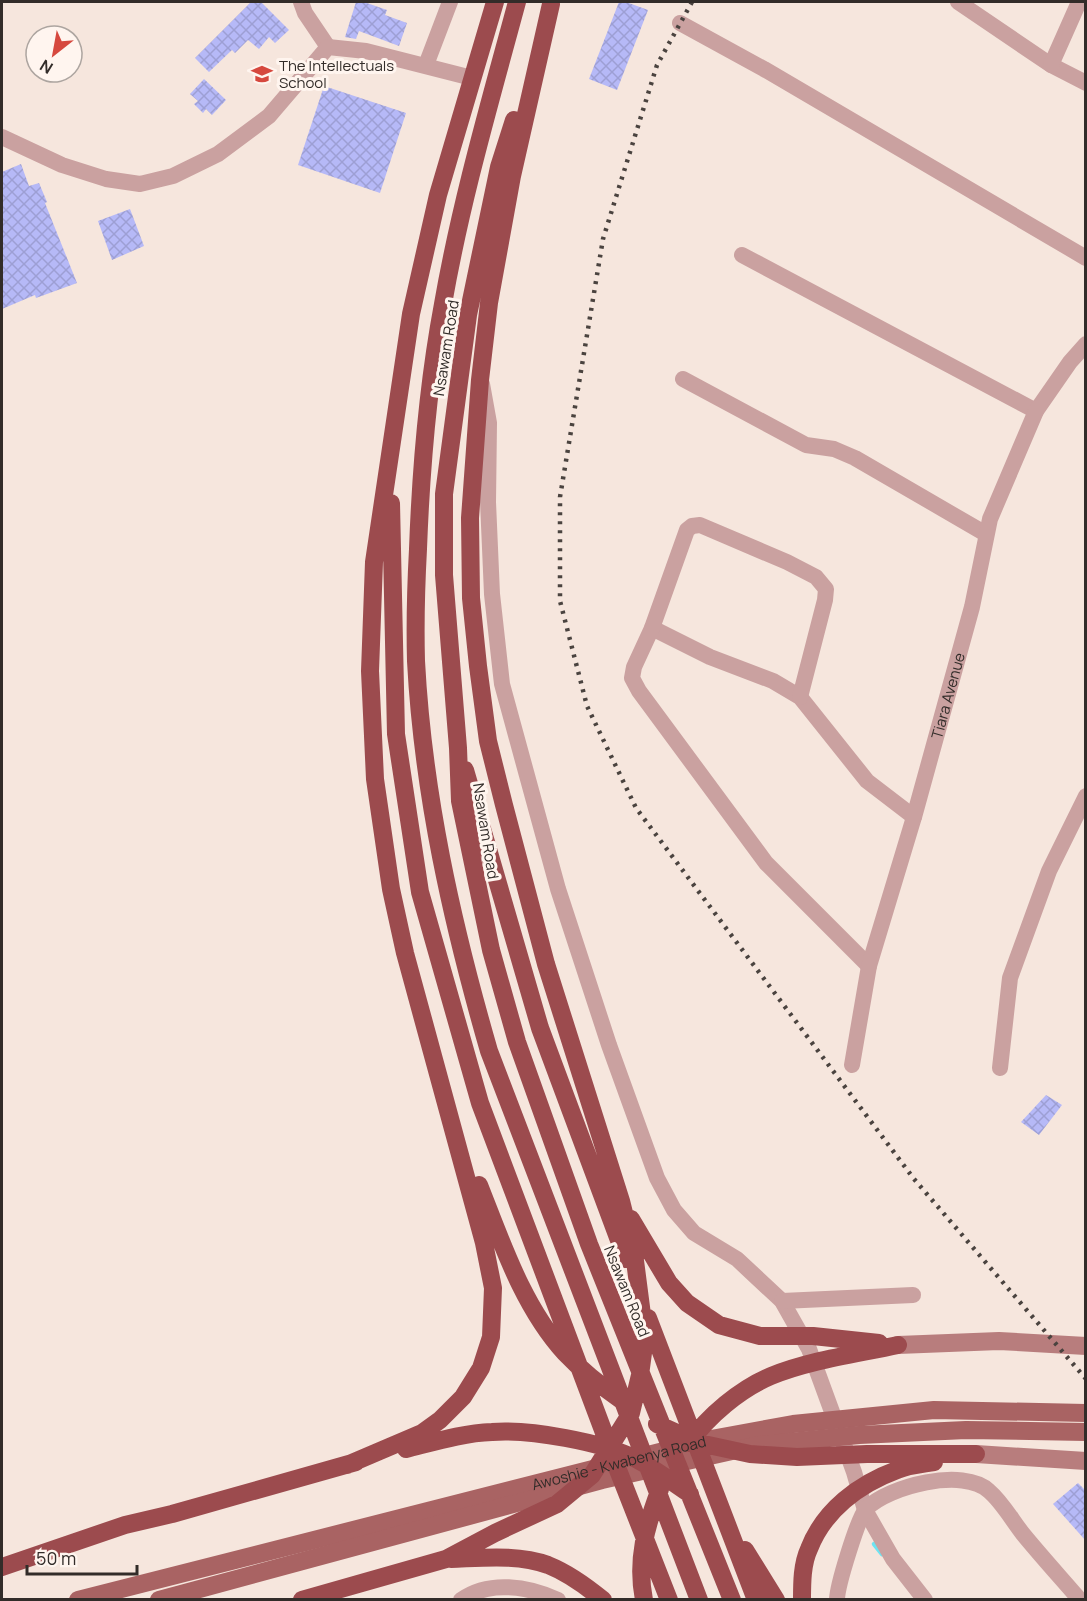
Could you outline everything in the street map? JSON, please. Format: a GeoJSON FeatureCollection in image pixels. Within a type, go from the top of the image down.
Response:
{"type":"FeatureCollection","features":[{"type":"Feature","properties":{"kind":"highway"},"geometry":{"type":"LineString","coordinates":[[347,1465],[422,1433],[440,1420],[463,1397],[481,1368],[491,1336],[493,1288],[484,1243],[405,953],[391,889],[375,780],[370,671],[374,562],[411,314],[438,195],[495,2]]}},
{"type":"Feature","properties":{"kind":"highway","name":"Nsawam Road"},"geometry":{"type":"LineString","coordinates":[[517,2],[462,212],[442,305],[429,392],[420,494],[416,661],[429,794],[447,893],[462,957],[489,1051],[699,1599]]}},
{"type":"Feature","properties":{"kind":"highway"},"geometry":{"type":"LineString","coordinates":[[302,1599],[446,1559],[557,1504],[592,1475],[631,1413],[640,1375],[645,1338],[634,1253],[621,1201],[546,964],[522,879],[488,741],[471,598],[470,518],[480,380],[489,303],[512,176],[551,3]]}},
{"type":"Feature","properties":{"kind":"highway","name":"Nsawam Road"},"geometry":{"type":"LineString","coordinates":[[551,3],[499,167],[468,315],[444,494],[444,575],[460,801],[476,887],[517,1042],[588,1244],[732,1599]]}},
{"type":"Feature","properties":{"kind":"highway"},"geometry":{"type":"LineString","coordinates":[[389,460],[394,575],[396,734],[420,892],[480,1103],[669,1599]]}},
{"type":"Feature","properties":{"kind":"highway"},"geometry":{"type":"LineString","coordinates":[[458,748],[476,803],[540,1028],[756,1599]]}},
{"type":"Feature","properties":{"kind":"highway"},"geometry":{"type":"LineString","coordinates":[[447,1109],[510,1263],[543,1324],[564,1352],[588,1376],[649,1420],[699,1443],[750,1454],[797,1457],[867,1454],[976,1454]]}},
{"type":"Feature","properties":{"kind":"highway"},"geometry":{"type":"LineString","coordinates":[[621,1201],[669,1283],[687,1303],[719,1325],[760,1336],[813,1336],[898,1345]]}},
{"type":"Feature","properties":{"kind":"highway"},"geometry":{"type":"LineString","coordinates":[[644,1599],[640,1578],[642,1546],[651,1512],[662,1485],[678,1457],[704,1422],[736,1396],[770,1376],[820,1362],[898,1345]]}},
{"type":"Feature","properties":{"kind":"highway"},"geometry":{"type":"LineString","coordinates":[[2,1567],[125,1525],[172,1515],[440,1440],[492,1432],[535,1433],[574,1440],[633,1458],[667,1478],[701,1502],[731,1532],[756,1564],[776,1599]]}},
{"type":"Feature","properties":{"kind":"highway"},"geometry":{"type":"LineString","coordinates":[[802,1599],[802,1582],[808,1550],[821,1525],[837,1506],[870,1482],[899,1469],[976,1454]]}},
{"type":"Feature","properties":{"kind":"highway"},"geometry":{"type":"LineString","coordinates":[[446,1559],[523,1559],[548,1565],[578,1580],[603,1599]]}},
{"type":"Feature","properties":{"kind":"main road","name":"Awoshie - Kwabenya Road"},"geometry":{"type":"LineString","coordinates":[[78,1599],[604,1464],[711,1439],[793,1424],[934,1410],[1086,1413]]}},
{"type":"Feature","properties":{"kind":"main road","name":"Awoshie - Kwabenya Road"},"geometry":{"type":"LineString","coordinates":[[163,1599],[602,1480],[759,1445],[859,1435],[966,1430],[1086,1432]]}},
{"type":"Feature","properties":{"kind":"street"},"geometry":{"type":"LineString","coordinates":[[301,2],[305,13],[328,47],[366,51],[472,78]]}},
{"type":"Feature","properties":{"kind":"street"},"geometry":{"type":"LineString","coordinates":[[426,65],[450,2]]}},
{"type":"Feature","properties":{"kind":"street"},"geometry":{"type":"LineString","coordinates":[[958,2],[1051,65],[1086,83]]}},
{"type":"Feature","properties":{"kind":"street"},"geometry":{"type":"LineString","coordinates":[[1051,65],[1079,2]]}},
{"type":"Feature","properties":{"kind":"street"},"geometry":{"type":"LineString","coordinates":[[680,23],[764,69],[1086,258]]}},
{"type":"Feature","properties":{"kind":"street"},"geometry":{"type":"LineString","coordinates":[[2,137],[62,165],[106,179],[140,184],[173,176],[218,154],[268,116],[328,47]]}},
{"type":"Feature","properties":{"kind":"street"},"geometry":{"type":"LineString","coordinates":[[742,255],[1036,411]]}},
{"type":"Feature","properties":{"kind":"street","name":"Tiara Avenue"},"geometry":{"type":"LineString","coordinates":[[852,1065],[869,966],[914,817],[972,607],[986,534],[997,498],[1036,411],[1070,362],[1086,344]]}},
{"type":"Feature","properties":{"kind":"street"},"geometry":{"type":"LineString","coordinates":[[683,379],[806,445],[834,449],[855,458],[986,534]]}},
{"type":"Feature","properties":{"kind":"street"},"geometry":{"type":"LineString","coordinates":[[480,380],[487,401],[489,423],[488,502],[492,594],[502,684],[558,889],[609,1045],[657,1178],[674,1210],[694,1233],[737,1259],[782,1301],[809,1348],[854,1472],[865,1510],[894,1559],[925,1599]]}},
{"type":"Feature","properties":{"kind":"street"},"geometry":{"type":"LineString","coordinates":[[800,697],[826,589],[816,577],[787,562],[700,525],[692,526],[687,530],[652,628],[634,667],[632,678],[639,691],[766,863],[869,966]]}},
{"type":"Feature","properties":{"kind":"street"},"geometry":{"type":"LineString","coordinates":[[652,628],[710,657],[773,681],[800,697],[867,781],[914,817]]}},
{"type":"Feature","properties":{"kind":"street"},"geometry":{"type":"LineString","coordinates":[[999,1068],[1010,978],[1049,872],[1086,796]]}},
{"type":"Feature","properties":{"kind":"street"},"geometry":{"type":"LineString","coordinates":[[782,1301],[913,1295]]}},
{"type":"Feature","properties":{"kind":"street"},"geometry":{"type":"LineString","coordinates":[[898,1345],[999,1341],[1086,1346]]}},
{"type":"Feature","properties":{"kind":"street"},"geometry":{"type":"LineString","coordinates":[[976,1454],[1086,1461]]}},
{"type":"Feature","properties":{"kind":"street"},"geometry":{"type":"LineString","coordinates":[[837,1599],[837,1590],[847,1556],[865,1510],[892,1491],[934,1480],[967,1481],[988,1489],[1023,1534],[1080,1599]]}},
{"type":"Feature","properties":{"kind":"street"},"geometry":{"type":"LineString","coordinates":[[461,1599],[470,1593],[493,1586],[527,1590],[558,1599]]}},
{"type":"Feature","properties":{"kind":"building"},"geometry":{"type":"Polygon","coordinates":[[[251,2],[261,2],[289,30],[275,43],[269,37],[259,49],[248,40],[235,53],[232,50],[209,72],[195,58],[251,2]]]}},
{"type":"Feature","properties":{"kind":"building"},"geometry":{"type":"Polygon","coordinates":[[[356,2],[364,2],[387,10],[385,15],[407,23],[399,46],[359,31],[356,39],[345,37],[356,2]]]}},
{"type":"Feature","properties":{"kind":"building"},"geometry":{"type":"Polygon","coordinates":[[[619,2],[626,2],[648,10],[617,90],[589,79],[619,2]]]}},
{"type":"Feature","properties":{"kind":"building"},"geometry":{"type":"Polygon","coordinates":[[[204,79],[226,100],[212,115],[206,109],[203,113],[194,104],[198,101],[190,94],[204,79]]]}},
{"type":"Feature","properties":{"kind":"building"},"geometry":{"type":"Polygon","coordinates":[[[324,86],[406,113],[380,193],[298,165],[324,86]]]}},
{"type":"Feature","properties":{"kind":"building"},"geometry":{"type":"Polygon","coordinates":[[[21,164],[29,186],[39,183],[77,283],[36,298],[35,295],[2,309],[2,172],[21,164]]]}},
{"type":"Feature","properties":{"kind":"building"},"geometry":{"type":"Polygon","coordinates":[[[130,209],[144,246],[112,260],[98,221],[130,209]]]}},
{"type":"Feature","properties":{"kind":"building"},"geometry":{"type":"Polygon","coordinates":[[[1046,1095],[1062,1105],[1039,1135],[1021,1122],[1046,1095]]]}},
{"type":"Feature","properties":{"kind":"building"},"geometry":{"type":"Polygon","coordinates":[[[1078,1483],[1086,1491],[1086,1541],[1053,1504],[1078,1483]]]}},
{"type":"Feature","properties":{"kind":"waterway"},"geometry":{"type":"LineString","coordinates":[[874,1544],[882,1554]]}},
{"type":"Feature","properties":{"kind":"railway"},"geometry":{"type":"LineString","coordinates":[[692,2],[657,65],[603,239],[560,497],[560,601],[587,706],[636,808],[914,1179],[1086,1379]]}},
{"type":"Feature","properties":{"kind":"place","name":"The Intellectuals School"},"geometry":{"type":"Point","coordinates":[262,74]}}]}
